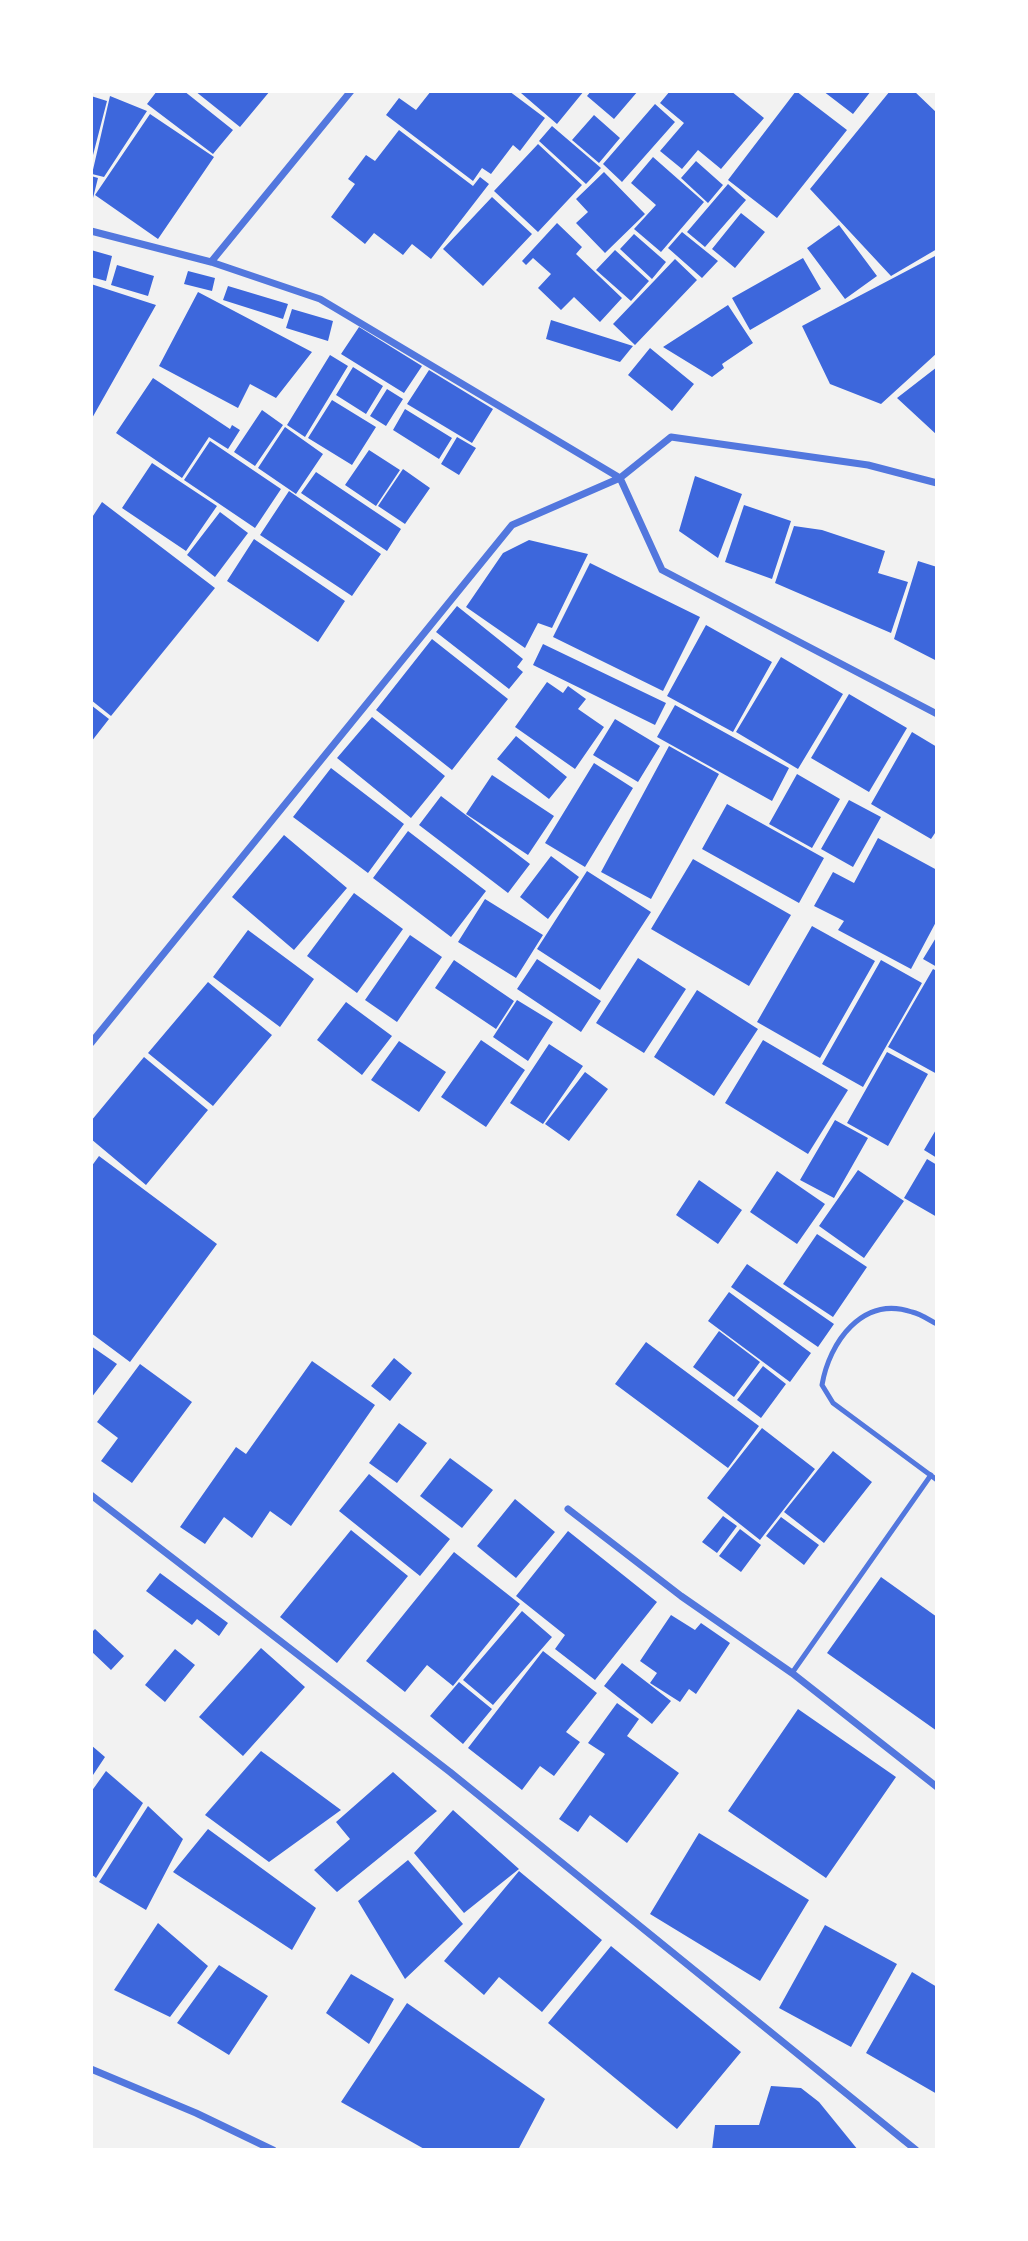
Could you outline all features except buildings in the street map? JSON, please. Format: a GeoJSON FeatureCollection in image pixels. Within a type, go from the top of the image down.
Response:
{"type":"FeatureCollection","features":[{"type":"Feature","properties":{"kind":"street"},"geometry":{"type":"LineString","coordinates":[[211,262],[351,91]]}},
{"type":"Feature","properties":{"kind":"street"},"geometry":{"type":"LineString","coordinates":[[91,231],[211,262],[320,299],[620,478],[662,570],[937,714]]}},
{"type":"Feature","properties":{"kind":"street"},"geometry":{"type":"LineString","coordinates":[[91,1044],[512,525],[620,478],[671,437],[868,465],[937,483]]}},
{"type":"Feature","properties":{"kind":"street"},"geometry":{"type":"LineString","coordinates":[[91,1495],[450,1772],[916,2150]]}},
{"type":"Feature","properties":{"kind":"street"},"geometry":{"type":"LineString","coordinates":[[568,1509],[681,1596],[792,1673],[937,1787]]}},
{"type":"Feature","properties":{"kind":"street"},"geometry":{"type":"LineString","coordinates":[[91,2069],[197,2113],[273,2150]]}},
{"type":"Feature","properties":{"kind":"lane"},"geometry":{"type":"LineString","coordinates":[[792,1673],[934,1478],[833,1403],[822,1385],[825,1368],[839,1338],[854,1322],[874,1312],[891,1309],[912,1311],[937,1324]]}}]}
